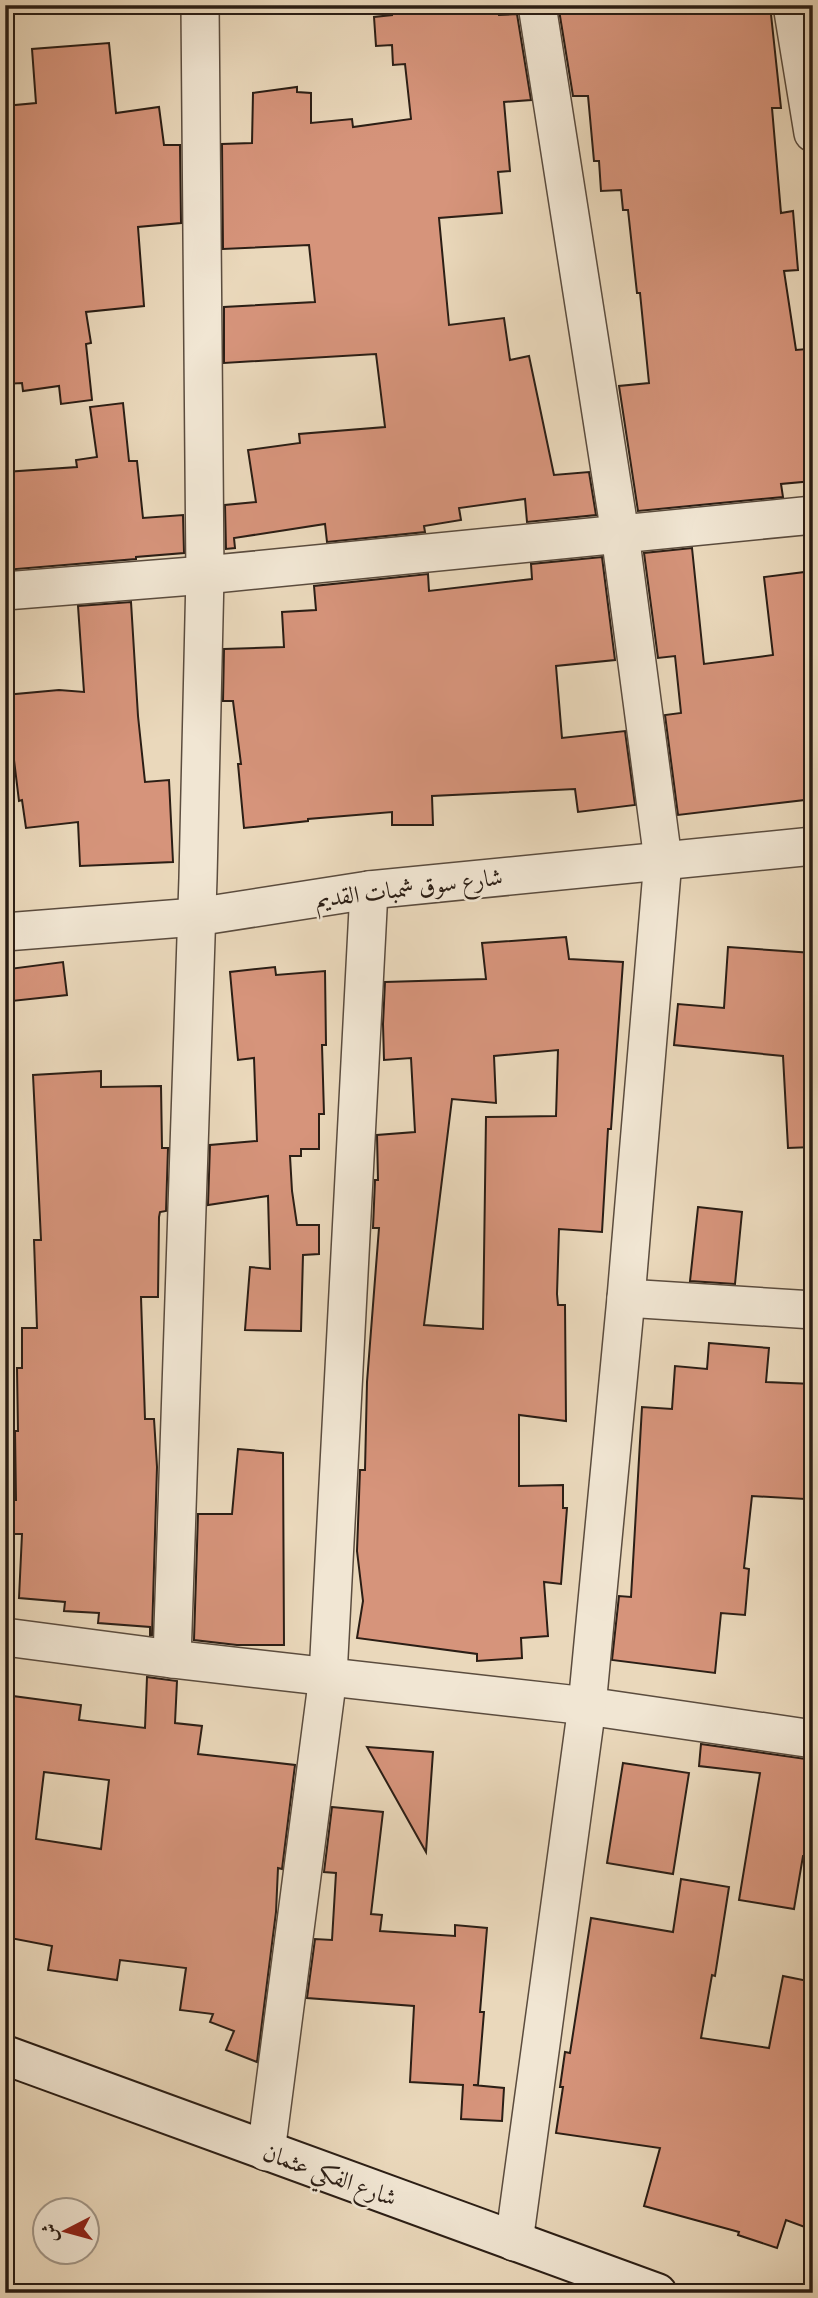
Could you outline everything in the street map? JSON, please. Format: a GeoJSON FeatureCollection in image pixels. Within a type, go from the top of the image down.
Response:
{"type":"FeatureCollection","features":[{"type":"Feature","properties":{"kind":"street"},"geometry":{"type":"LineString","coordinates":[[172,1659],[205,575],[200,5]]}},
{"type":"Feature","properties":{"kind":"street"},"geometry":{"type":"LineString","coordinates":[[514,2242],[587,1706],[626,1298],[663,860],[620,534],[537,5]]}},
{"type":"Feature","properties":{"kind":"street"},"geometry":{"type":"LineString","coordinates":[[792,5],[813,133]]}},
{"type":"Feature","properties":{"kind":"street"},"geometry":{"type":"LineString","coordinates":[[5,591],[205,575],[813,515]]}},
{"type":"Feature","properties":{"kind":"street","name":"شارع سوق شمبات القديم"},"geometry":{"type":"LineString","coordinates":[[5,932],[196,917],[369,890],[813,846]]}},
{"type":"Feature","properties":{"kind":"street"},"geometry":{"type":"LineString","coordinates":[[266,2152],[328,1676],[369,890]]}},
{"type":"Feature","properties":{"kind":"street"},"geometry":{"type":"LineString","coordinates":[[626,1298],[813,1310]]}},
{"type":"Feature","properties":{"kind":"street"},"geometry":{"type":"LineString","coordinates":[[5,1637],[172,1659],[587,1706],[813,1739]]}},
{"type":"Feature","properties":{"kind":"street","name":"شارع الفكي عثمان"},"geometry":{"type":"LineString","coordinates":[[5,2055],[657,2293]]}},
{"type":"Feature","properties":{"kind":"building"},"geometry":{"type":"Polygon","coordinates":[[[391,5],[498,5],[499,15],[517,14],[531,100],[504,102],[510,171],[498,172],[502,213],[439,218],[449,325],[504,318],[510,360],[529,356],[554,475],[589,472],[596,515],[527,522],[525,499],[459,508],[461,520],[424,526],[425,532],[327,542],[325,524],[234,538],[235,548],[226,549],[225,505],[256,502],[248,450],[300,443],[299,434],[385,427],[376,354],[224,363],[224,307],[315,302],[309,245],[223,249],[222,144],[252,143],[253,93],[297,87],[297,92],[311,93],[311,123],[352,119],[353,127],[411,119],[405,64],[393,65],[392,45],[376,46],[374,17],[392,15],[391,5]]]}},
{"type":"Feature","properties":{"kind":"building"},"geometry":{"type":"Polygon","coordinates":[[[574,5],[770,5],[781,108],[772,108],[781,213],[793,211],[798,270],[784,271],[796,350],[807,349],[813,452],[813,481],[781,484],[783,497],[638,511],[619,386],[649,383],[640,293],[637,293],[628,210],[623,210],[621,190],[601,191],[599,161],[594,161],[588,96],[573,96],[559,10],[574,8],[574,5]]]}},
{"type":"Feature","properties":{"kind":"building"},"geometry":{"type":"Polygon","coordinates":[[[109,43],[116,113],[159,107],[164,145],[180,145],[181,223],[138,227],[144,306],[86,312],[91,343],[86,344],[92,400],[61,404],[59,386],[23,391],[22,383],[5,384],[5,106],[36,103],[32,49],[109,43]]]}},
{"type":"Feature","properties":{"kind":"building"},"geometry":{"type":"Polygon","coordinates":[[[123,403],[129,461],[137,461],[143,518],[183,515],[184,553],[5,570],[5,472],[77,467],[76,460],[97,457],[90,407],[123,403]]]}},
{"type":"Feature","properties":{"kind":"building"},"geometry":{"type":"Polygon","coordinates":[[[692,548],[704,664],[773,655],[764,577],[813,571],[813,799],[678,815],[665,715],[681,713],[675,656],[658,658],[644,553],[692,548]]]}},
{"type":"Feature","properties":{"kind":"building"},"geometry":{"type":"Polygon","coordinates":[[[602,557],[615,660],[556,666],[562,738],[625,731],[635,805],[578,812],[575,789],[432,796],[433,825],[392,825],[392,812],[244,828],[238,764],[241,764],[233,701],[223,701],[224,649],[284,647],[282,612],[316,610],[314,586],[428,574],[429,591],[532,579],[531,564],[602,557]]]}},
{"type":"Feature","properties":{"kind":"building"},"geometry":{"type":"Polygon","coordinates":[[[131,602],[145,782],[169,780],[173,862],[80,866],[78,822],[26,828],[22,800],[19,801],[14,760],[5,762],[5,695],[59,690],[84,692],[78,606],[131,602]]]}},
{"type":"Feature","properties":{"kind":"building"},"geometry":{"type":"Polygon","coordinates":[[[566,937],[569,959],[623,962],[602,1232],[559,1229],[557,1294],[558,1305],[565,1305],[566,1421],[519,1415],[519,1486],[563,1485],[563,1508],[567,1508],[561,1584],[544,1582],[548,1636],[521,1638],[522,1658],[477,1661],[477,1654],[357,1638],[363,1601],[357,1551],[360,1470],[365,1470],[367,1382],[379,1228],[373,1228],[375,1180],[378,1180],[377,1135],[415,1132],[411,1058],[384,1060],[385,982],[486,979],[482,943],[566,937]],[[558,1050],[494,1056],[496,1103],[452,1099],[424,1325],[483,1329],[486,1117],[556,1116],[558,1050]]]}},
{"type":"Feature","properties":{"kind":"building"},"geometry":{"type":"Polygon","coordinates":[[[728,947],[813,953],[813,1147],[788,1148],[783,1056],[674,1045],[678,1004],[724,1008],[728,947]]]}},
{"type":"Feature","properties":{"kind":"building"},"geometry":{"type":"Polygon","coordinates":[[[63,962],[67,995],[12,1001],[9,969],[63,962]]]}},
{"type":"Feature","properties":{"kind":"building"},"geometry":{"type":"Polygon","coordinates":[[[275,967],[276,975],[325,971],[326,1045],[322,1045],[324,1114],[319,1114],[319,1149],[301,1149],[301,1156],[290,1156],[297,1225],[319,1225],[319,1254],[303,1255],[301,1331],[245,1330],[250,1267],[270,1269],[268,1196],[208,1205],[210,1145],[257,1141],[254,1058],[238,1060],[230,972],[275,967]]]}},
{"type":"Feature","properties":{"kind":"building"},"geometry":{"type":"Polygon","coordinates":[[[101,1071],[101,1087],[161,1086],[162,1148],[168,1148],[166,1211],[160,1212],[159,1217],[158,1297],[141,1297],[145,1419],[154,1419],[157,1467],[152,1635],[150,1627],[98,1623],[99,1613],[64,1611],[65,1602],[19,1598],[22,1534],[14,1534],[13,1500],[16,1500],[17,1368],[22,1368],[22,1328],[37,1328],[34,1240],[41,1240],[33,1075],[101,1071]]]}},
{"type":"Feature","properties":{"kind":"building"},"geometry":{"type":"Polygon","coordinates":[[[698,1207],[742,1212],[735,1284],[690,1281],[698,1207]]]}},
{"type":"Feature","properties":{"kind":"building"},"geometry":{"type":"Polygon","coordinates":[[[709,1343],[769,1348],[766,1382],[813,1384],[813,1445],[807,1444],[805,1499],[752,1496],[744,1568],[749,1569],[745,1615],[721,1613],[715,1673],[612,1660],[619,1596],[631,1597],[642,1407],[672,1409],[675,1366],[707,1369],[709,1343]]]}},
{"type":"Feature","properties":{"kind":"building"},"geometry":{"type":"Polygon","coordinates":[[[238,1449],[283,1453],[284,1645],[237,1645],[194,1640],[198,1514],[232,1514],[238,1449]]]}},
{"type":"Feature","properties":{"kind":"building"},"geometry":{"type":"Polygon","coordinates":[[[147,1677],[177,1681],[175,1723],[202,1726],[198,1754],[295,1765],[282,1869],[278,1868],[276,1912],[257,2062],[226,2050],[234,2031],[210,2022],[213,2014],[180,2010],[186,1968],[120,1960],[117,1980],[48,1970],[52,1946],[5,1937],[5,1695],[81,1705],[79,1720],[145,1728],[147,1677]],[[44,1772],[36,1839],[101,1849],[109,1780],[44,1772]]]}},
{"type":"Feature","properties":{"kind":"building"},"geometry":{"type":"Polygon","coordinates":[[[701,1744],[813,1760],[813,1857],[803,1856],[794,1909],[739,1900],[760,1773],[699,1766],[701,1744]]]}},
{"type":"Feature","properties":{"kind":"building"},"geometry":{"type":"Polygon","coordinates":[[[367,1747],[433,1752],[426,1852],[367,1747]]]}},
{"type":"Feature","properties":{"kind":"building"},"geometry":{"type":"Polygon","coordinates":[[[623,1763],[689,1773],[673,1874],[607,1863],[623,1763]]]}},
{"type":"Feature","properties":{"kind":"building"},"geometry":{"type":"Polygon","coordinates":[[[332,1807],[383,1812],[371,1914],[382,1915],[380,1931],[455,1936],[455,1925],[487,1928],[480,2012],[484,2012],[478,2085],[473,2085],[504,2088],[502,2121],[461,2119],[463,2085],[410,2082],[414,2006],[307,1998],[315,1939],[332,1940],[336,1873],[324,1872],[332,1807]]]}},
{"type":"Feature","properties":{"kind":"building"},"geometry":{"type":"Polygon","coordinates":[[[681,1879],[729,1887],[715,1976],[712,1975],[701,2038],[769,2048],[783,1976],[813,1982],[813,2230],[786,2220],[777,2248],[738,2235],[739,2232],[644,2206],[660,2148],[556,2133],[565,2052],[570,2053],[591,1918],[673,1932],[681,1879]]]}}]}
